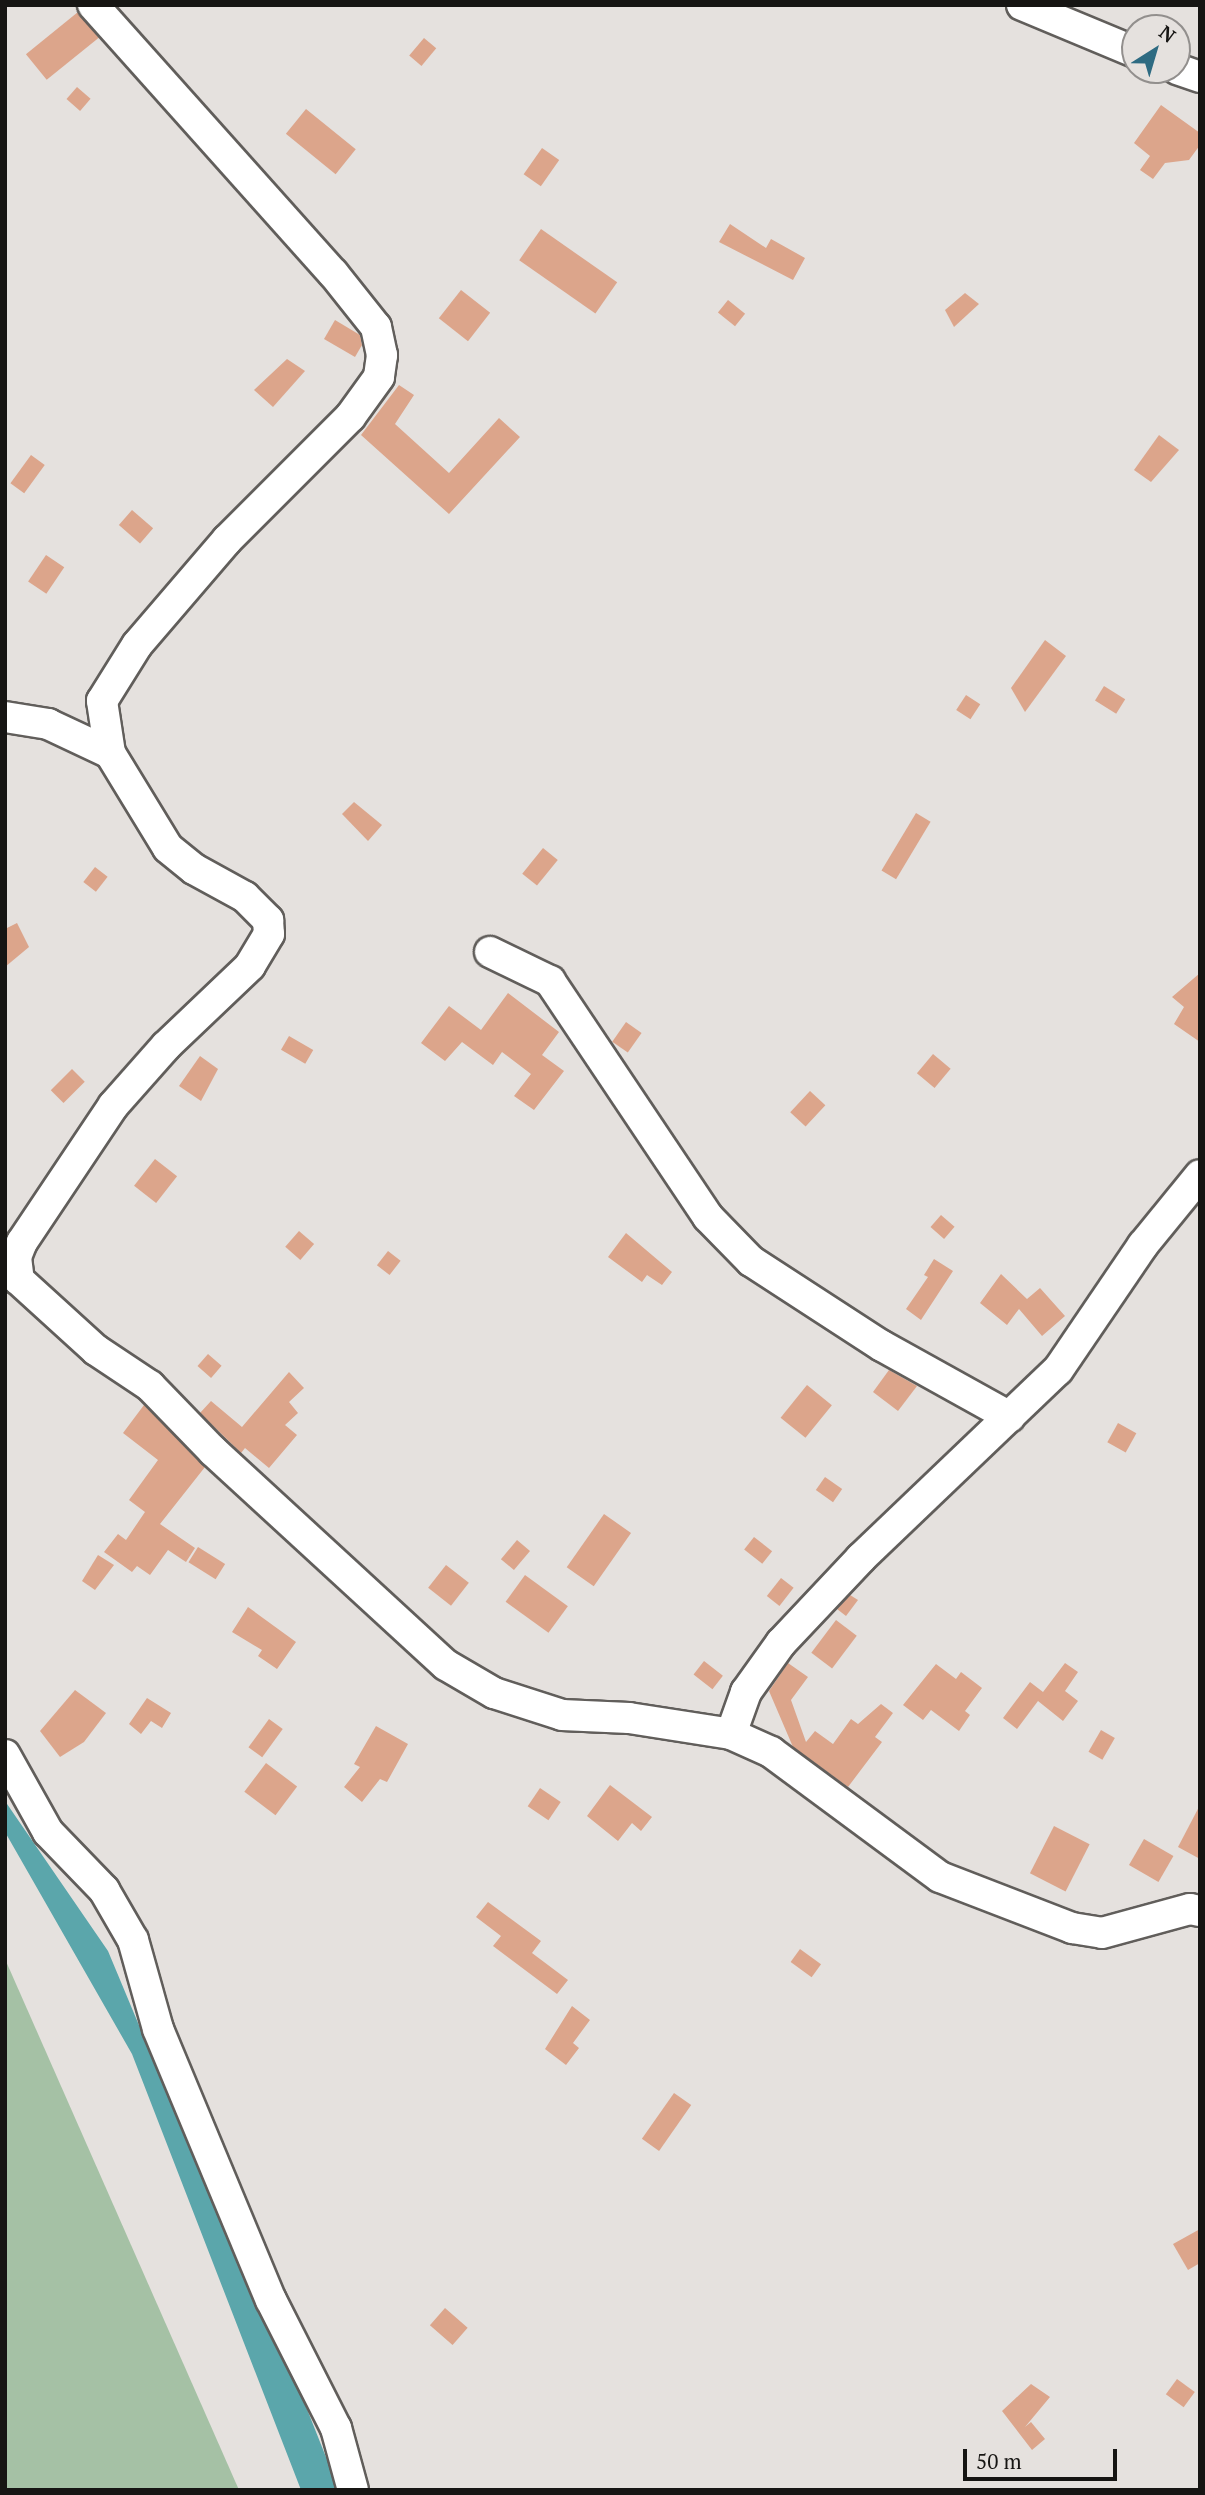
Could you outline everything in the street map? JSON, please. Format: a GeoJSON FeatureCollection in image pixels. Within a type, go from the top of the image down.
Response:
{"type":"FeatureCollection","features":[{"type":"Feature","properties":{"kind":"street"},"geometry":{"type":"LineString","coordinates":[[93,5],[333,273],[376,327],[382,355],[379,377],[350,417],[226,540],[137,645],[102,701],[110,753],[168,848],[194,869],[245,897],[268,920],[270,934],[250,966],[166,1046],[113,1105],[22,1242],[16,1257],[19,1280],[96,1350],[150,1386],[213,1451],[446,1665],[494,1693],[562,1715],[629,1718],[731,1734],[771,1752],[940,1877],[992,1900],[1072,1928],[1102,1933],[1190,1909],[1200,1911]]}},
{"type":"Feature","properties":{"kind":"street"},"geometry":{"type":"LineString","coordinates":[[1023,5],[1121,46]]}},
{"type":"Feature","properties":{"kind":"street"},"geometry":{"type":"LineString","coordinates":[[5,717],[48,724],[110,753]]}},
{"type":"Feature","properties":{"kind":"street"},"geometry":{"type":"LineString","coordinates":[[490,951],[550,981],[708,1217],[751,1261],[882,1346],[1010,1417]]}},
{"type":"Feature","properties":{"kind":"street"},"geometry":{"type":"LineString","coordinates":[[731,1734],[746,1692],[781,1643],[861,1558],[1058,1370],[1143,1245],[1200,1175]]}},
{"type":"Feature","properties":{"kind":"street"},"geometry":{"type":"LineString","coordinates":[[5,1755],[48,1832],[104,1891],[133,1940],[158,2029],[271,2300],[336,2428],[353,2490]]}},
{"type":"Feature","properties":{"kind":"green space"},"geometry":{"type":"Polygon","coordinates":[[[5,1959],[239,2490],[5,2490],[5,1959]]]}},
{"type":"Feature","properties":{"kind":"water"},"geometry":{"type":"Polygon","coordinates":[[[5,1801],[108,1951],[209,2193],[284,2351],[339,2490],[301,2490],[132,2054],[5,1832],[5,1801]]]}},
{"type":"Feature","properties":{"kind":"building"},"geometry":{"type":"Polygon","coordinates":[[[78,12],[99,38],[47,80],[26,54],[78,12]]]}},
{"type":"Feature","properties":{"kind":"building"},"geometry":{"type":"Polygon","coordinates":[[[424,38],[436,48],[421,66],[409,56],[424,38]]]}},
{"type":"Feature","properties":{"kind":"building"},"geometry":{"type":"Polygon","coordinates":[[[77,87],[91,99],[80,111],[67,99],[77,87]]]}},
{"type":"Feature","properties":{"kind":"building"},"geometry":{"type":"Polygon","coordinates":[[[1161,105],[1200,133],[1200,145],[1189,160],[1165,163],[1153,179],[1140,170],[1150,156],[1134,143],[1161,105]]]}},
{"type":"Feature","properties":{"kind":"building"},"geometry":{"type":"Polygon","coordinates":[[[306,109],[356,149],[336,174],[286,134],[306,109]]]}},
{"type":"Feature","properties":{"kind":"building"},"geometry":{"type":"Polygon","coordinates":[[[542,148],[559,160],[541,186],[524,174],[542,148]]]}},
{"type":"Feature","properties":{"kind":"building"},"geometry":{"type":"Polygon","coordinates":[[[730,224],[766,248],[771,239],[805,258],[793,280],[719,242],[730,224]]]}},
{"type":"Feature","properties":{"kind":"building"},"geometry":{"type":"Polygon","coordinates":[[[541,229],[617,282],[595,313],[519,260],[541,229]]]}},
{"type":"Feature","properties":{"kind":"building"},"geometry":{"type":"Polygon","coordinates":[[[461,290],[490,313],[468,341],[439,318],[461,290]]]}},
{"type":"Feature","properties":{"kind":"building"},"geometry":{"type":"Polygon","coordinates":[[[965,293],[979,304],[954,327],[945,310],[965,293]]]}},
{"type":"Feature","properties":{"kind":"building"},"geometry":{"type":"Polygon","coordinates":[[[728,300],[745,314],[735,326],[718,312],[728,300]]]}},
{"type":"Feature","properties":{"kind":"building"},"geometry":{"type":"Polygon","coordinates":[[[335,320],[360,335],[362,345],[355,357],[324,339],[335,320]]]}},
{"type":"Feature","properties":{"kind":"building"},"geometry":{"type":"Polygon","coordinates":[[[287,359],[305,371],[273,407],[254,390],[287,359]]]}},
{"type":"Feature","properties":{"kind":"building"},"geometry":{"type":"Polygon","coordinates":[[[399,385],[414,395],[395,424],[449,473],[499,418],[520,437],[449,514],[361,435],[399,385]]]}},
{"type":"Feature","properties":{"kind":"building"},"geometry":{"type":"Polygon","coordinates":[[[1159,435],[1179,450],[1151,482],[1134,470],[1159,435]]]}},
{"type":"Feature","properties":{"kind":"building"},"geometry":{"type":"Polygon","coordinates":[[[31,455],[45,465],[24,493],[10,483],[31,455]]]}},
{"type":"Feature","properties":{"kind":"building"},"geometry":{"type":"Polygon","coordinates":[[[132,510],[153,528],[140,543],[119,525],[132,510]]]}},
{"type":"Feature","properties":{"kind":"building"},"geometry":{"type":"Polygon","coordinates":[[[46,555],[64,567],[46,594],[28,582],[46,555]]]}},
{"type":"Feature","properties":{"kind":"building"},"geometry":{"type":"Polygon","coordinates":[[[1045,640],[1066,656],[1025,712],[1011,688],[1045,640]]]}},
{"type":"Feature","properties":{"kind":"building"},"geometry":{"type":"Polygon","coordinates":[[[1104,686],[1125,699],[1116,714],[1095,700],[1104,686]]]}},
{"type":"Feature","properties":{"kind":"building"},"geometry":{"type":"Polygon","coordinates":[[[966,695],[980,704],[970,719],[956,710],[966,695]]]}},
{"type":"Feature","properties":{"kind":"building"},"geometry":{"type":"Polygon","coordinates":[[[354,802],[382,825],[368,841],[342,814],[354,802]]]}},
{"type":"Feature","properties":{"kind":"building"},"geometry":{"type":"Polygon","coordinates":[[[916,813],[931,822],[896,879],[881,870],[916,813]]]}},
{"type":"Feature","properties":{"kind":"building"},"geometry":{"type":"Polygon","coordinates":[[[543,848],[558,860],[537,886],[522,874],[543,848]]]}},
{"type":"Feature","properties":{"kind":"building"},"geometry":{"type":"Polygon","coordinates":[[[95,867],[108,877],[96,892],[83,882],[95,867]]]}},
{"type":"Feature","properties":{"kind":"building"},"geometry":{"type":"Polygon","coordinates":[[[17,923],[29,947],[5,967],[5,929],[17,923]]]}},
{"type":"Feature","properties":{"kind":"building"},"geometry":{"type":"Polygon","coordinates":[[[1200,973],[1200,1042],[1174,1024],[1184,1007],[1172,997],[1200,973]]]}},
{"type":"Feature","properties":{"kind":"building"},"geometry":{"type":"Polygon","coordinates":[[[508,993],[559,1032],[542,1055],[564,1071],[534,1110],[514,1096],[531,1074],[502,1052],[493,1065],[462,1042],[445,1061],[421,1043],[449,1006],[481,1030],[508,993]]]}},
{"type":"Feature","properties":{"kind":"building"},"geometry":{"type":"Polygon","coordinates":[[[626,1022],[642,1033],[628,1053],[612,1042],[626,1022]]]}},
{"type":"Feature","properties":{"kind":"building"},"geometry":{"type":"Polygon","coordinates":[[[289,1036],[313,1050],[305,1064],[281,1050],[289,1036]]]}},
{"type":"Feature","properties":{"kind":"building"},"geometry":{"type":"Polygon","coordinates":[[[933,1054],[951,1069],[935,1088],[917,1073],[933,1054]]]}},
{"type":"Feature","properties":{"kind":"building"},"geometry":{"type":"Polygon","coordinates":[[[200,1056],[218,1069],[201,1101],[179,1086],[200,1056]]]}},
{"type":"Feature","properties":{"kind":"building"},"geometry":{"type":"Polygon","coordinates":[[[72,1069],[85,1082],[64,1103],[51,1090],[72,1069]]]}},
{"type":"Feature","properties":{"kind":"building"},"geometry":{"type":"Polygon","coordinates":[[[810,1091],[825,1105],[806,1127],[790,1112],[810,1091]]]}},
{"type":"Feature","properties":{"kind":"building"},"geometry":{"type":"Polygon","coordinates":[[[155,1159],[177,1176],[156,1203],[134,1186],[155,1159]]]}},
{"type":"Feature","properties":{"kind":"building"},"geometry":{"type":"Polygon","coordinates":[[[941,1215],[955,1227],[944,1239],[931,1227],[941,1215]]]}},
{"type":"Feature","properties":{"kind":"building"},"geometry":{"type":"Polygon","coordinates":[[[299,1231],[314,1244],[300,1260],[285,1247],[299,1231]]]}},
{"type":"Feature","properties":{"kind":"building"},"geometry":{"type":"Polygon","coordinates":[[[626,1233],[672,1272],[662,1285],[647,1275],[642,1282],[608,1257],[626,1233]]]}},
{"type":"Feature","properties":{"kind":"building"},"geometry":{"type":"Polygon","coordinates":[[[388,1251],[401,1261],[390,1275],[377,1265],[388,1251]]]}},
{"type":"Feature","properties":{"kind":"building"},"geometry":{"type":"Polygon","coordinates":[[[934,1259],[953,1271],[921,1320],[906,1309],[928,1277],[924,1275],[934,1259]]]}},
{"type":"Feature","properties":{"kind":"building"},"geometry":{"type":"Polygon","coordinates":[[[1001,1274],[1027,1299],[1040,1288],[1065,1316],[1042,1336],[1019,1309],[1007,1325],[980,1303],[1001,1274]]]}},
{"type":"Feature","properties":{"kind":"building"},"geometry":{"type":"Polygon","coordinates":[[[208,1354],[222,1366],[211,1378],[198,1366],[208,1354]]]}},
{"type":"Feature","properties":{"kind":"building"},"geometry":{"type":"Polygon","coordinates":[[[889,1370],[917,1386],[898,1411],[873,1392],[889,1370]]]}},
{"type":"Feature","properties":{"kind":"building"},"geometry":{"type":"Polygon","coordinates":[[[289,1372],[304,1388],[289,1402],[298,1413],[285,1425],[297,1435],[269,1468],[245,1448],[241,1453],[200,1413],[211,1401],[242,1427],[289,1372]]]}},
{"type":"Feature","properties":{"kind":"building"},"geometry":{"type":"Polygon","coordinates":[[[807,1385],[832,1405],[805,1438],[781,1418],[807,1385]]]}},
{"type":"Feature","properties":{"kind":"building"},"geometry":{"type":"Polygon","coordinates":[[[144,1405],[205,1467],[160,1524],[195,1548],[186,1562],[168,1550],[150,1575],[137,1566],[132,1572],[104,1552],[118,1534],[126,1540],[145,1512],[129,1500],[158,1460],[123,1433],[144,1405]]]}},
{"type":"Feature","properties":{"kind":"building"},"geometry":{"type":"Polygon","coordinates":[[[1118,1423],[1136,1433],[1126,1452],[1107,1442],[1118,1423]]]}},
{"type":"Feature","properties":{"kind":"building"},"geometry":{"type":"Polygon","coordinates":[[[825,1477],[842,1489],[833,1502],[816,1490],[825,1477]]]}},
{"type":"Feature","properties":{"kind":"building"},"geometry":{"type":"Polygon","coordinates":[[[604,1514],[631,1533],[594,1586],[567,1567],[604,1514]]]}},
{"type":"Feature","properties":{"kind":"building"},"geometry":{"type":"Polygon","coordinates":[[[754,1537],[772,1551],[762,1564],[744,1550],[754,1537]]]}},
{"type":"Feature","properties":{"kind":"building"},"geometry":{"type":"Polygon","coordinates":[[[517,1540],[530,1551],[514,1570],[501,1559],[517,1540]]]}},
{"type":"Feature","properties":{"kind":"building"},"geometry":{"type":"Polygon","coordinates":[[[198,1547],[225,1564],[216,1579],[188,1562],[198,1547]]]}},
{"type":"Feature","properties":{"kind":"building"},"geometry":{"type":"Polygon","coordinates":[[[98,1555],[114,1565],[95,1590],[82,1581],[98,1555]]]}},
{"type":"Feature","properties":{"kind":"building"},"geometry":{"type":"Polygon","coordinates":[[[446,1565],[469,1583],[451,1606],[428,1588],[446,1565]]]}},
{"type":"Feature","properties":{"kind":"building"},"geometry":{"type":"Polygon","coordinates":[[[525,1575],[568,1606],[548,1633],[506,1602],[525,1575]]]}},
{"type":"Feature","properties":{"kind":"building"},"geometry":{"type":"Polygon","coordinates":[[[781,1578],[794,1588],[779,1606],[767,1596],[781,1578]]]}},
{"type":"Feature","properties":{"kind":"building"},"geometry":{"type":"Polygon","coordinates":[[[850,1595],[858,1600],[846,1616],[837,1609],[850,1595]]]}},
{"type":"Feature","properties":{"kind":"building"},"geometry":{"type":"Polygon","coordinates":[[[248,1607],[296,1642],[277,1669],[258,1656],[262,1650],[232,1632],[248,1607]]]}},
{"type":"Feature","properties":{"kind":"building"},"geometry":{"type":"Polygon","coordinates":[[[836,1620],[857,1636],[832,1668],[811,1653],[836,1620]]]}},
{"type":"Feature","properties":{"kind":"building"},"geometry":{"type":"Polygon","coordinates":[[[704,1661],[723,1676],[712,1689],[694,1674],[704,1661]]]}},
{"type":"Feature","properties":{"kind":"building"},"geometry":{"type":"Polygon","coordinates":[[[788,1663],[808,1677],[791,1700],[806,1742],[815,1731],[833,1744],[851,1719],[858,1724],[881,1704],[893,1713],[875,1737],[882,1742],[848,1787],[793,1747],[769,1691],[788,1663]]]}},
{"type":"Feature","properties":{"kind":"building"},"geometry":{"type":"Polygon","coordinates":[[[1065,1663],[1078,1672],[1065,1691],[1078,1701],[1063,1721],[1038,1701],[1017,1729],[1003,1718],[1030,1682],[1043,1692],[1065,1663]]]}},
{"type":"Feature","properties":{"kind":"building"},"geometry":{"type":"Polygon","coordinates":[[[936,1664],[956,1679],[961,1672],[982,1688],[965,1711],[970,1715],[959,1731],[931,1710],[923,1720],[903,1705],[936,1664]]]}},
{"type":"Feature","properties":{"kind":"building"},"geometry":{"type":"Polygon","coordinates":[[[75,1690],[106,1713],[84,1742],[60,1757],[40,1731],[75,1690]]]}},
{"type":"Feature","properties":{"kind":"building"},"geometry":{"type":"Polygon","coordinates":[[[147,1698],[171,1713],[162,1728],[151,1721],[141,1734],[129,1724],[147,1698]]]}},
{"type":"Feature","properties":{"kind":"building"},"geometry":{"type":"Polygon","coordinates":[[[269,1719],[283,1729],[262,1757],[248,1747],[269,1719]]]}},
{"type":"Feature","properties":{"kind":"building"},"geometry":{"type":"Polygon","coordinates":[[[376,1726],[408,1744],[387,1782],[380,1779],[362,1802],[344,1787],[360,1767],[354,1764],[376,1726]]]}},
{"type":"Feature","properties":{"kind":"building"},"geometry":{"type":"Polygon","coordinates":[[[1101,1730],[1115,1738],[1102,1760],[1088,1752],[1101,1730]]]}},
{"type":"Feature","properties":{"kind":"building"},"geometry":{"type":"Polygon","coordinates":[[[266,1763],[297,1786],[275,1815],[244,1792],[266,1763]]]}},
{"type":"Feature","properties":{"kind":"building"},"geometry":{"type":"Polygon","coordinates":[[[610,1785],[652,1817],[641,1831],[632,1823],[618,1841],[587,1816],[610,1785]]]}},
{"type":"Feature","properties":{"kind":"building"},"geometry":{"type":"Polygon","coordinates":[[[540,1788],[561,1802],[548,1820],[528,1806],[540,1788]]]}},
{"type":"Feature","properties":{"kind":"building"},"geometry":{"type":"Polygon","coordinates":[[[1200,1805],[1200,1859],[1178,1847],[1200,1805]]]}},
{"type":"Feature","properties":{"kind":"building"},"geometry":{"type":"Polygon","coordinates":[[[1054,1826],[1090,1844],[1066,1891],[1030,1873],[1054,1826]]]}},
{"type":"Feature","properties":{"kind":"building"},"geometry":{"type":"Polygon","coordinates":[[[1144,1839],[1173,1856],[1158,1882],[1129,1865],[1144,1839]]]}},
{"type":"Feature","properties":{"kind":"building"},"geometry":{"type":"Polygon","coordinates":[[[488,1902],[541,1941],[532,1953],[568,1980],[557,1994],[493,1946],[501,1936],[476,1917],[488,1902]]]}},
{"type":"Feature","properties":{"kind":"building"},"geometry":{"type":"Polygon","coordinates":[[[800,1949],[821,1964],[812,1977],[791,1962],[800,1949]]]}},
{"type":"Feature","properties":{"kind":"building"},"geometry":{"type":"Polygon","coordinates":[[[572,2006],[590,2020],[573,2043],[579,2048],[566,2065],[545,2049],[572,2006]]]}},
{"type":"Feature","properties":{"kind":"building"},"geometry":{"type":"Polygon","coordinates":[[[674,2093],[691,2105],[659,2151],[642,2139],[674,2093]]]}},
{"type":"Feature","properties":{"kind":"building"},"geometry":{"type":"Polygon","coordinates":[[[1200,2229],[1200,2263],[1188,2270],[1173,2244],[1200,2229]]]}},
{"type":"Feature","properties":{"kind":"building"},"geometry":{"type":"Polygon","coordinates":[[[445,2308],[468,2328],[453,2345],[430,2325],[445,2308]]]}},
{"type":"Feature","properties":{"kind":"building"},"geometry":{"type":"Polygon","coordinates":[[[1177,2379],[1195,2392],[1184,2407],[1166,2394],[1177,2379]]]}},
{"type":"Feature","properties":{"kind":"building"},"geometry":{"type":"Polygon","coordinates":[[[1031,2384],[1050,2397],[1025,2427],[1031,2422],[1045,2439],[1032,2450],[1002,2411],[1031,2384]]]}}]}
